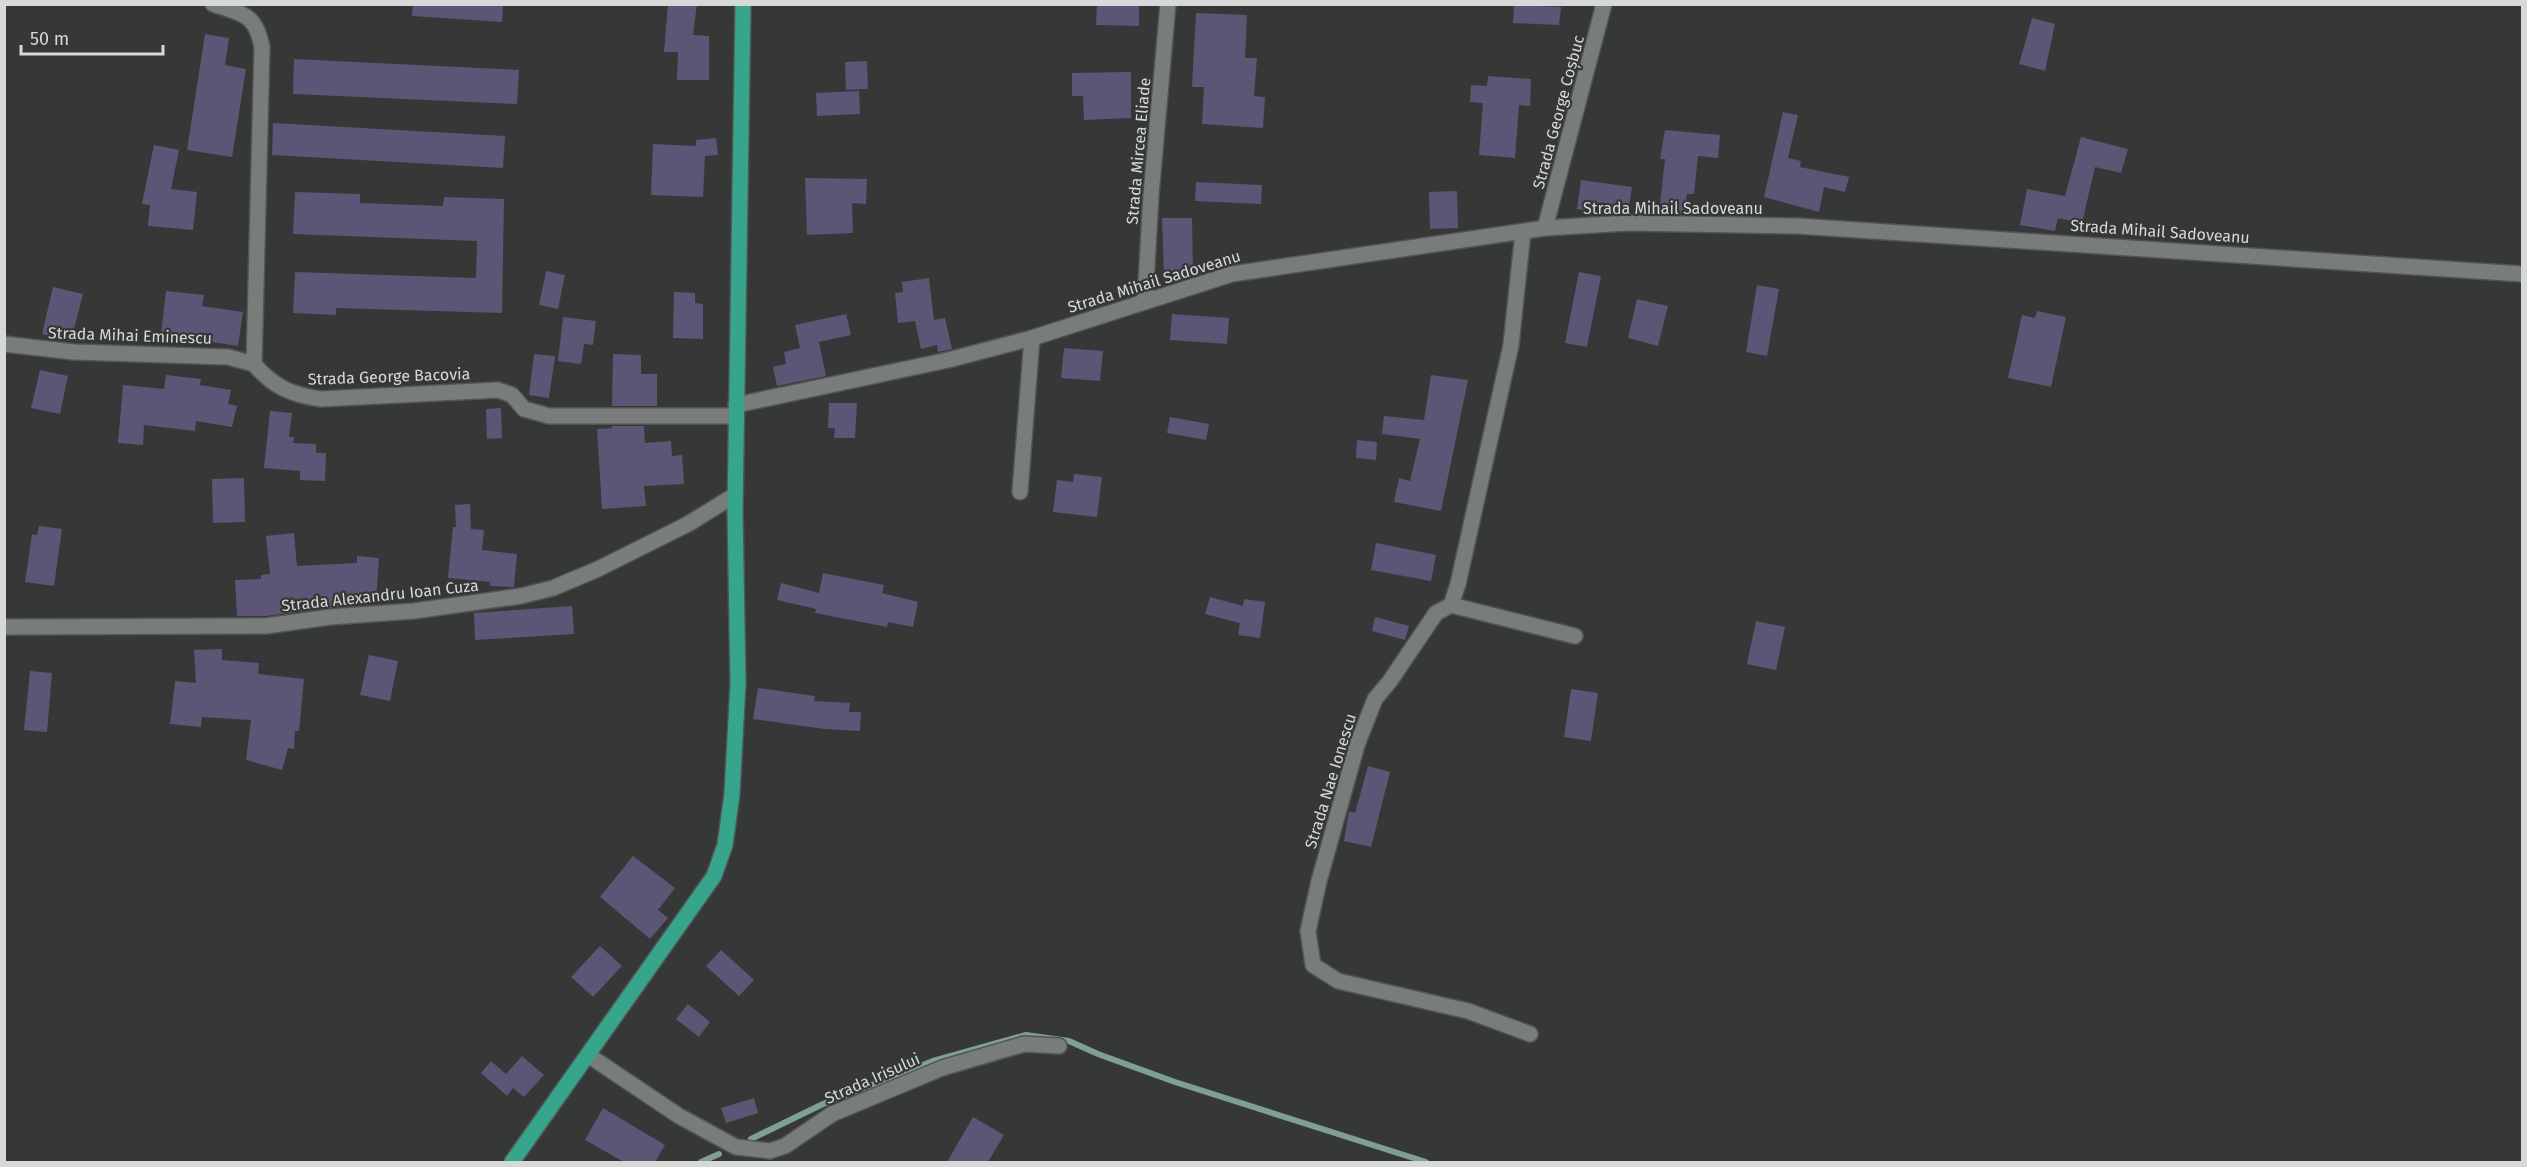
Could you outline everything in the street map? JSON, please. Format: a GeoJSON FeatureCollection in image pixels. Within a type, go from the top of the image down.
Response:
{"type":"FeatureCollection","features":[{"type":"Feature","properties":{"kind":"main road"},"geometry":{"type":"LineString","coordinates":[[512,1162],[714,876],[725,845],[732,794],[738,683],[735,495],[743,4]]}},
{"type":"Feature","properties":{"kind":"street"},"geometry":{"type":"LineString","coordinates":[[213,4],[246,15],[258,28],[262,47],[254,364]]}},
{"type":"Feature","properties":{"kind":"street","name":"Strada Mircea Eliade"},"geometry":{"type":"LineString","coordinates":[[1145,300],[1151,195],[1168,4]]}},
{"type":"Feature","properties":{"kind":"street","name":"Strada George Coșbuc"},"geometry":{"type":"LineString","coordinates":[[1545,228],[1604,4]]}},
{"type":"Feature","properties":{"kind":"street","name":"Strada Mihail Sadoveanu"},"geometry":{"type":"LineString","coordinates":[[736,410],[1032,338],[1232,274],[1545,228],[1628,223],[1797,226],[2523,274]]}},
{"type":"Feature","properties":{"kind":"street"},"geometry":{"type":"LineString","coordinates":[[1523,232],[1511,345],[1458,584],[1451,605],[1575,636]]}},
{"type":"Feature","properties":{"kind":"street"},"geometry":{"type":"LineString","coordinates":[[1020,492],[1032,338]]}},
{"type":"Feature","properties":{"kind":"street","name":"Strada Mihai Eminescu"},"geometry":{"type":"LineString","coordinates":[[4,344],[74,352],[228,357],[254,364]]}},
{"type":"Feature","properties":{"kind":"street","name":"Strada George Bacovia"},"geometry":{"type":"LineString","coordinates":[[254,364],[276,386],[288,393],[321,399],[498,390],[512,395],[524,409],[549,416],[736,410]]}},
{"type":"Feature","properties":{"kind":"street","name":"Strada Alexandru Ioan Cuza"},"geometry":{"type":"LineString","coordinates":[[4,627],[266,626],[330,616],[414,610],[498,600],[553,588],[573,580],[688,524],[735,495]]}},
{"type":"Feature","properties":{"kind":"street","name":"Strada Nae Ionescu"},"geometry":{"type":"LineString","coordinates":[[1451,605],[1436,613],[1375,699],[1357,745],[1319,881],[1308,931],[1313,965],[1338,981],[1468,1011],[1530,1034]]}},
{"type":"Feature","properties":{"kind":"street","name":"Strada Irisului"},"geometry":{"type":"LineString","coordinates":[[588,1054],[679,1116],[736,1147],[770,1151],[785,1146],[832,1114],[942,1068],[1024,1044],[1059,1046]]}},
{"type":"Feature","properties":{"kind":"building"},"geometry":{"type":"Polygon","coordinates":[[[413,4],[503,4],[502,22],[412,16],[413,4]]]}},
{"type":"Feature","properties":{"kind":"building"},"geometry":{"type":"Polygon","coordinates":[[[668,4],[697,4],[693,35],[709,36],[709,80],[677,80],[678,52],[664,52],[668,4]]]}},
{"type":"Feature","properties":{"kind":"building"},"geometry":{"type":"Polygon","coordinates":[[[1097,4],[1139,4],[1139,26],[1096,25],[1097,4]]]}},
{"type":"Feature","properties":{"kind":"building"},"geometry":{"type":"Polygon","coordinates":[[[1514,5],[1561,7],[1559,25],[1513,23],[1514,5]]]}},
{"type":"Feature","properties":{"kind":"building"},"geometry":{"type":"Polygon","coordinates":[[[1196,13],[1247,15],[1245,58],[1257,58],[1254,96],[1265,97],[1263,128],[1202,124],[1204,87],[1192,87],[1196,13]]]}},
{"type":"Feature","properties":{"kind":"building"},"geometry":{"type":"Polygon","coordinates":[[[2032,18],[2055,24],[2045,71],[2019,64],[2032,18]]]}},
{"type":"Feature","properties":{"kind":"building"},"geometry":{"type":"Polygon","coordinates":[[[205,34],[229,38],[225,65],[246,69],[232,157],[187,150],[205,34]]]}},
{"type":"Feature","properties":{"kind":"building"},"geometry":{"type":"Polygon","coordinates":[[[294,59],[519,70],[517,104],[293,94],[294,59]]]}},
{"type":"Feature","properties":{"kind":"building"},"geometry":{"type":"Polygon","coordinates":[[[867,61],[868,89],[846,90],[845,62],[867,61]]]}},
{"type":"Feature","properties":{"kind":"building"},"geometry":{"type":"Polygon","coordinates":[[[1131,72],[1131,118],[1084,120],[1083,96],[1072,96],[1072,73],[1131,72]]]}},
{"type":"Feature","properties":{"kind":"building"},"geometry":{"type":"Polygon","coordinates":[[[1488,76],[1531,79],[1530,106],[1519,105],[1515,158],[1479,155],[1483,103],[1470,102],[1471,85],[1487,86],[1488,76]]]}},
{"type":"Feature","properties":{"kind":"building"},"geometry":{"type":"Polygon","coordinates":[[[859,91],[860,114],[817,116],[816,93],[859,91]]]}},
{"type":"Feature","properties":{"kind":"building"},"geometry":{"type":"Polygon","coordinates":[[[1783,112],[1798,115],[1788,158],[1801,161],[1800,167],[1849,177],[1845,192],[1824,187],[1819,212],[1764,197],[1783,112]]]}},
{"type":"Feature","properties":{"kind":"building"},"geometry":{"type":"Polygon","coordinates":[[[273,123],[505,136],[503,168],[272,155],[273,123]]]}},
{"type":"Feature","properties":{"kind":"building"},"geometry":{"type":"Polygon","coordinates":[[[1665,130],[1720,135],[1718,158],[1698,156],[1694,194],[1687,194],[1684,214],[1659,213],[1665,159],[1660,159],[1665,130]]]}},
{"type":"Feature","properties":{"kind":"building"},"geometry":{"type":"Polygon","coordinates":[[[2081,137],[2128,149],[2121,173],[2095,167],[2082,223],[2058,218],[2055,231],[2020,225],[2027,189],[2065,196],[2081,137]]]}},
{"type":"Feature","properties":{"kind":"building"},"geometry":{"type":"Polygon","coordinates":[[[716,138],[718,155],[705,156],[703,197],[651,195],[653,144],[696,146],[696,140],[716,138]]]}},
{"type":"Feature","properties":{"kind":"building"},"geometry":{"type":"Polygon","coordinates":[[[154,145],[179,150],[171,189],[197,192],[193,230],[148,226],[150,205],[142,204],[154,145]]]}},
{"type":"Feature","properties":{"kind":"building"},"geometry":{"type":"Polygon","coordinates":[[[805,178],[867,179],[866,204],[852,203],[853,233],[807,235],[805,178]]]}},
{"type":"Feature","properties":{"kind":"building"},"geometry":{"type":"Polygon","coordinates":[[[1581,180],[1632,187],[1628,213],[1613,214],[1577,209],[1581,180]]]}},
{"type":"Feature","properties":{"kind":"building"},"geometry":{"type":"Polygon","coordinates":[[[1196,182],[1262,185],[1261,204],[1195,201],[1196,182]]]}},
{"type":"Feature","properties":{"kind":"building"},"geometry":{"type":"Polygon","coordinates":[[[1457,191],[1458,228],[1430,229],[1429,192],[1457,191]]]}},
{"type":"Feature","properties":{"kind":"building"},"geometry":{"type":"Polygon","coordinates":[[[295,192],[360,194],[360,203],[443,206],[444,197],[504,199],[502,313],[336,308],[336,315],[293,313],[295,272],[476,278],[477,241],[293,234],[295,192]]]}},
{"type":"Feature","properties":{"kind":"building"},"geometry":{"type":"Polygon","coordinates":[[[1162,218],[1192,218],[1193,274],[1164,275],[1162,218]]]}},
{"type":"Feature","properties":{"kind":"building"},"geometry":{"type":"Polygon","coordinates":[[[546,271],[565,275],[558,309],[539,305],[546,271]]]}},
{"type":"Feature","properties":{"kind":"building"},"geometry":{"type":"Polygon","coordinates":[[[1579,272],[1601,276],[1587,347],[1565,343],[1579,272]]]}},
{"type":"Feature","properties":{"kind":"building"},"geometry":{"type":"Polygon","coordinates":[[[929,278],[934,320],[945,318],[952,349],[938,352],[937,345],[921,349],[915,321],[898,323],[895,293],[903,292],[902,282],[929,278]]]}},
{"type":"Feature","properties":{"kind":"building"},"geometry":{"type":"Polygon","coordinates":[[[1757,285],[1779,289],[1767,356],[1746,352],[1757,285]]]}},
{"type":"Feature","properties":{"kind":"building"},"geometry":{"type":"Polygon","coordinates":[[[53,287],[83,294],[71,341],[42,334],[53,287]]]}},
{"type":"Feature","properties":{"kind":"building"},"geometry":{"type":"Polygon","coordinates":[[[166,291],[204,295],[202,306],[243,312],[238,346],[161,334],[166,291]]]}},
{"type":"Feature","properties":{"kind":"building"},"geometry":{"type":"Polygon","coordinates":[[[674,292],[695,293],[695,303],[703,304],[703,339],[673,338],[674,292]]]}},
{"type":"Feature","properties":{"kind":"building"},"geometry":{"type":"Polygon","coordinates":[[[1637,299],[1668,306],[1658,346],[1628,338],[1637,299]]]}},
{"type":"Feature","properties":{"kind":"building"},"geometry":{"type":"Polygon","coordinates":[[[2037,311],[2066,317],[2051,387],[2008,378],[2022,315],[2035,318],[2037,311]]]}},
{"type":"Feature","properties":{"kind":"building"},"geometry":{"type":"Polygon","coordinates":[[[846,314],[851,335],[819,342],[826,376],[777,386],[773,367],[786,364],[784,352],[800,348],[795,325],[846,314]]]}},
{"type":"Feature","properties":{"kind":"building"},"geometry":{"type":"Polygon","coordinates":[[[1172,314],[1229,318],[1227,344],[1170,340],[1172,314]]]}},
{"type":"Feature","properties":{"kind":"building"},"geometry":{"type":"Polygon","coordinates":[[[563,317],[596,321],[593,345],[584,344],[581,364],[558,361],[563,317]]]}},
{"type":"Feature","properties":{"kind":"building"},"geometry":{"type":"Polygon","coordinates":[[[1064,348],[1103,351],[1100,381],[1061,378],[1064,348]]]}},
{"type":"Feature","properties":{"kind":"building"},"geometry":{"type":"Polygon","coordinates":[[[534,354],[555,356],[549,398],[529,395],[534,354]]]}},
{"type":"Feature","properties":{"kind":"building"},"geometry":{"type":"Polygon","coordinates":[[[613,354],[641,355],[641,374],[657,374],[657,406],[612,406],[613,354]]]}},
{"type":"Feature","properties":{"kind":"building"},"geometry":{"type":"Polygon","coordinates":[[[40,370],[68,376],[60,414],[31,408],[40,370]]]}},
{"type":"Feature","properties":{"kind":"building"},"geometry":{"type":"Polygon","coordinates":[[[166,375],[201,379],[200,385],[231,390],[228,404],[237,406],[232,427],[196,421],[195,431],[144,425],[143,445],[118,443],[123,385],[164,389],[166,375]]]}},
{"type":"Feature","properties":{"kind":"building"},"geometry":{"type":"Polygon","coordinates":[[[1431,375],[1468,380],[1441,511],[1394,502],[1399,478],[1410,481],[1420,439],[1382,434],[1384,416],[1424,420],[1431,375]]]}},
{"type":"Feature","properties":{"kind":"building"},"geometry":{"type":"Polygon","coordinates":[[[829,403],[857,403],[855,438],[834,438],[835,428],[828,428],[829,403]]]}},
{"type":"Feature","properties":{"kind":"building"},"geometry":{"type":"Polygon","coordinates":[[[501,408],[502,438],[487,439],[486,409],[501,408]]]}},
{"type":"Feature","properties":{"kind":"building"},"geometry":{"type":"Polygon","coordinates":[[[270,411],[292,413],[289,437],[294,437],[293,443],[316,444],[316,453],[326,453],[325,481],[300,480],[300,471],[264,468],[270,411]]]}},
{"type":"Feature","properties":{"kind":"building"},"geometry":{"type":"Polygon","coordinates":[[[1170,417],[1209,424],[1206,440],[1167,433],[1170,417]]]}},
{"type":"Feature","properties":{"kind":"building"},"geometry":{"type":"Polygon","coordinates":[[[612,426],[644,426],[645,443],[671,441],[672,456],[682,455],[684,484],[644,486],[646,506],[602,509],[597,429],[612,428],[612,426]]]}},
{"type":"Feature","properties":{"kind":"building"},"geometry":{"type":"Polygon","coordinates":[[[1357,440],[1377,442],[1376,460],[1356,458],[1357,440]]]}},
{"type":"Feature","properties":{"kind":"building"},"geometry":{"type":"Polygon","coordinates":[[[1074,474],[1102,477],[1097,517],[1053,512],[1057,480],[1073,482],[1074,474]]]}},
{"type":"Feature","properties":{"kind":"building"},"geometry":{"type":"Polygon","coordinates":[[[244,478],[245,522],[213,523],[212,479],[244,478]]]}},
{"type":"Feature","properties":{"kind":"building"},"geometry":{"type":"Polygon","coordinates":[[[470,504],[471,529],[484,530],[482,550],[517,554],[514,587],[490,586],[490,582],[448,578],[453,527],[456,527],[455,505],[470,504]]]}},
{"type":"Feature","properties":{"kind":"building"},"geometry":{"type":"Polygon","coordinates":[[[39,526],[62,529],[54,586],[25,582],[32,534],[37,535],[39,526]]]}},
{"type":"Feature","properties":{"kind":"building"},"geometry":{"type":"Polygon","coordinates":[[[294,533],[297,566],[357,563],[357,556],[379,558],[376,600],[338,597],[338,607],[265,616],[237,616],[235,580],[261,579],[261,575],[270,574],[266,536],[294,533]]]}},
{"type":"Feature","properties":{"kind":"building"},"geometry":{"type":"Polygon","coordinates":[[[1376,543],[1436,555],[1431,581],[1371,570],[1376,543]]]}},
{"type":"Feature","properties":{"kind":"building"},"geometry":{"type":"Polygon","coordinates":[[[823,573],[884,585],[882,593],[918,602],[913,627],[888,622],[887,627],[815,613],[816,609],[777,600],[781,583],[819,593],[823,573]]]}},
{"type":"Feature","properties":{"kind":"building"},"geometry":{"type":"Polygon","coordinates":[[[1210,597],[1243,606],[1244,599],[1265,602],[1260,638],[1238,635],[1240,623],[1205,614],[1210,597]]]}},
{"type":"Feature","properties":{"kind":"building"},"geometry":{"type":"Polygon","coordinates":[[[572,606],[574,634],[475,640],[474,613],[572,606]]]}},
{"type":"Feature","properties":{"kind":"building"},"geometry":{"type":"Polygon","coordinates":[[[1375,617],[1409,626],[1405,640],[1372,631],[1375,617]]]}},
{"type":"Feature","properties":{"kind":"building"},"geometry":{"type":"Polygon","coordinates":[[[1756,621],[1785,627],[1776,670],[1747,664],[1756,621]]]}},
{"type":"Feature","properties":{"kind":"building"},"geometry":{"type":"Polygon","coordinates":[[[222,649],[222,660],[259,663],[258,674],[304,679],[299,731],[295,731],[294,749],[288,748],[282,770],[246,760],[251,720],[202,717],[201,727],[170,724],[175,681],[196,683],[194,650],[222,649]]]}},
{"type":"Feature","properties":{"kind":"building"},"geometry":{"type":"Polygon","coordinates":[[[369,655],[398,661],[390,701],[360,695],[369,655]]]}},
{"type":"Feature","properties":{"kind":"building"},"geometry":{"type":"Polygon","coordinates":[[[30,671],[52,673],[47,732],[24,730],[30,671]]]}},
{"type":"Feature","properties":{"kind":"building"},"geometry":{"type":"Polygon","coordinates":[[[758,688],[815,696],[814,701],[850,703],[849,712],[861,712],[860,731],[824,729],[753,719],[758,688]]]}},
{"type":"Feature","properties":{"kind":"building"},"geometry":{"type":"Polygon","coordinates":[[[1571,689],[1598,693],[1591,741],[1564,737],[1571,689]]]}},
{"type":"Feature","properties":{"kind":"building"},"geometry":{"type":"Polygon","coordinates":[[[1368,766],[1390,772],[1371,847],[1344,841],[1349,811],[1355,813],[1368,766]]]}},
{"type":"Feature","properties":{"kind":"building"},"geometry":{"type":"Polygon","coordinates":[[[633,856],[675,888],[658,910],[668,918],[650,939],[600,897],[633,856]]]}},
{"type":"Feature","properties":{"kind":"building"},"geometry":{"type":"Polygon","coordinates":[[[600,946],[622,966],[593,997],[571,977],[600,946]]]}},
{"type":"Feature","properties":{"kind":"building"},"geometry":{"type":"Polygon","coordinates":[[[721,950],[754,980],[739,996],[706,966],[721,950]]]}},
{"type":"Feature","properties":{"kind":"building"},"geometry":{"type":"Polygon","coordinates":[[[688,1004],[710,1022],[699,1037],[676,1019],[688,1004]]]}},
{"type":"Feature","properties":{"kind":"building"},"geometry":{"type":"Polygon","coordinates":[[[522,1056],[544,1075],[524,1097],[513,1088],[507,1096],[481,1073],[491,1061],[506,1074],[522,1056]]]}},
{"type":"Feature","properties":{"kind":"building"},"geometry":{"type":"Polygon","coordinates":[[[754,1098],[758,1113],[726,1123],[721,1108],[754,1098]]]}},
{"type":"Feature","properties":{"kind":"building"},"geometry":{"type":"Polygon","coordinates":[[[603,1108],[665,1145],[655,1162],[624,1162],[585,1140],[603,1108]]]}},
{"type":"Feature","properties":{"kind":"building"},"geometry":{"type":"Polygon","coordinates":[[[973,1117],[1004,1135],[988,1162],[947,1162],[973,1117]]]}},
{"type":"Feature","properties":{"kind":"waterway"},"geometry":{"type":"LineString","coordinates":[[751,1139],[823,1104],[933,1061],[1026,1035],[1069,1041],[1175,1082],[1426,1162]]}},
{"type":"Feature","properties":{"kind":"waterway"},"geometry":{"type":"LineString","coordinates":[[701,1162],[719,1154]]}}]}
